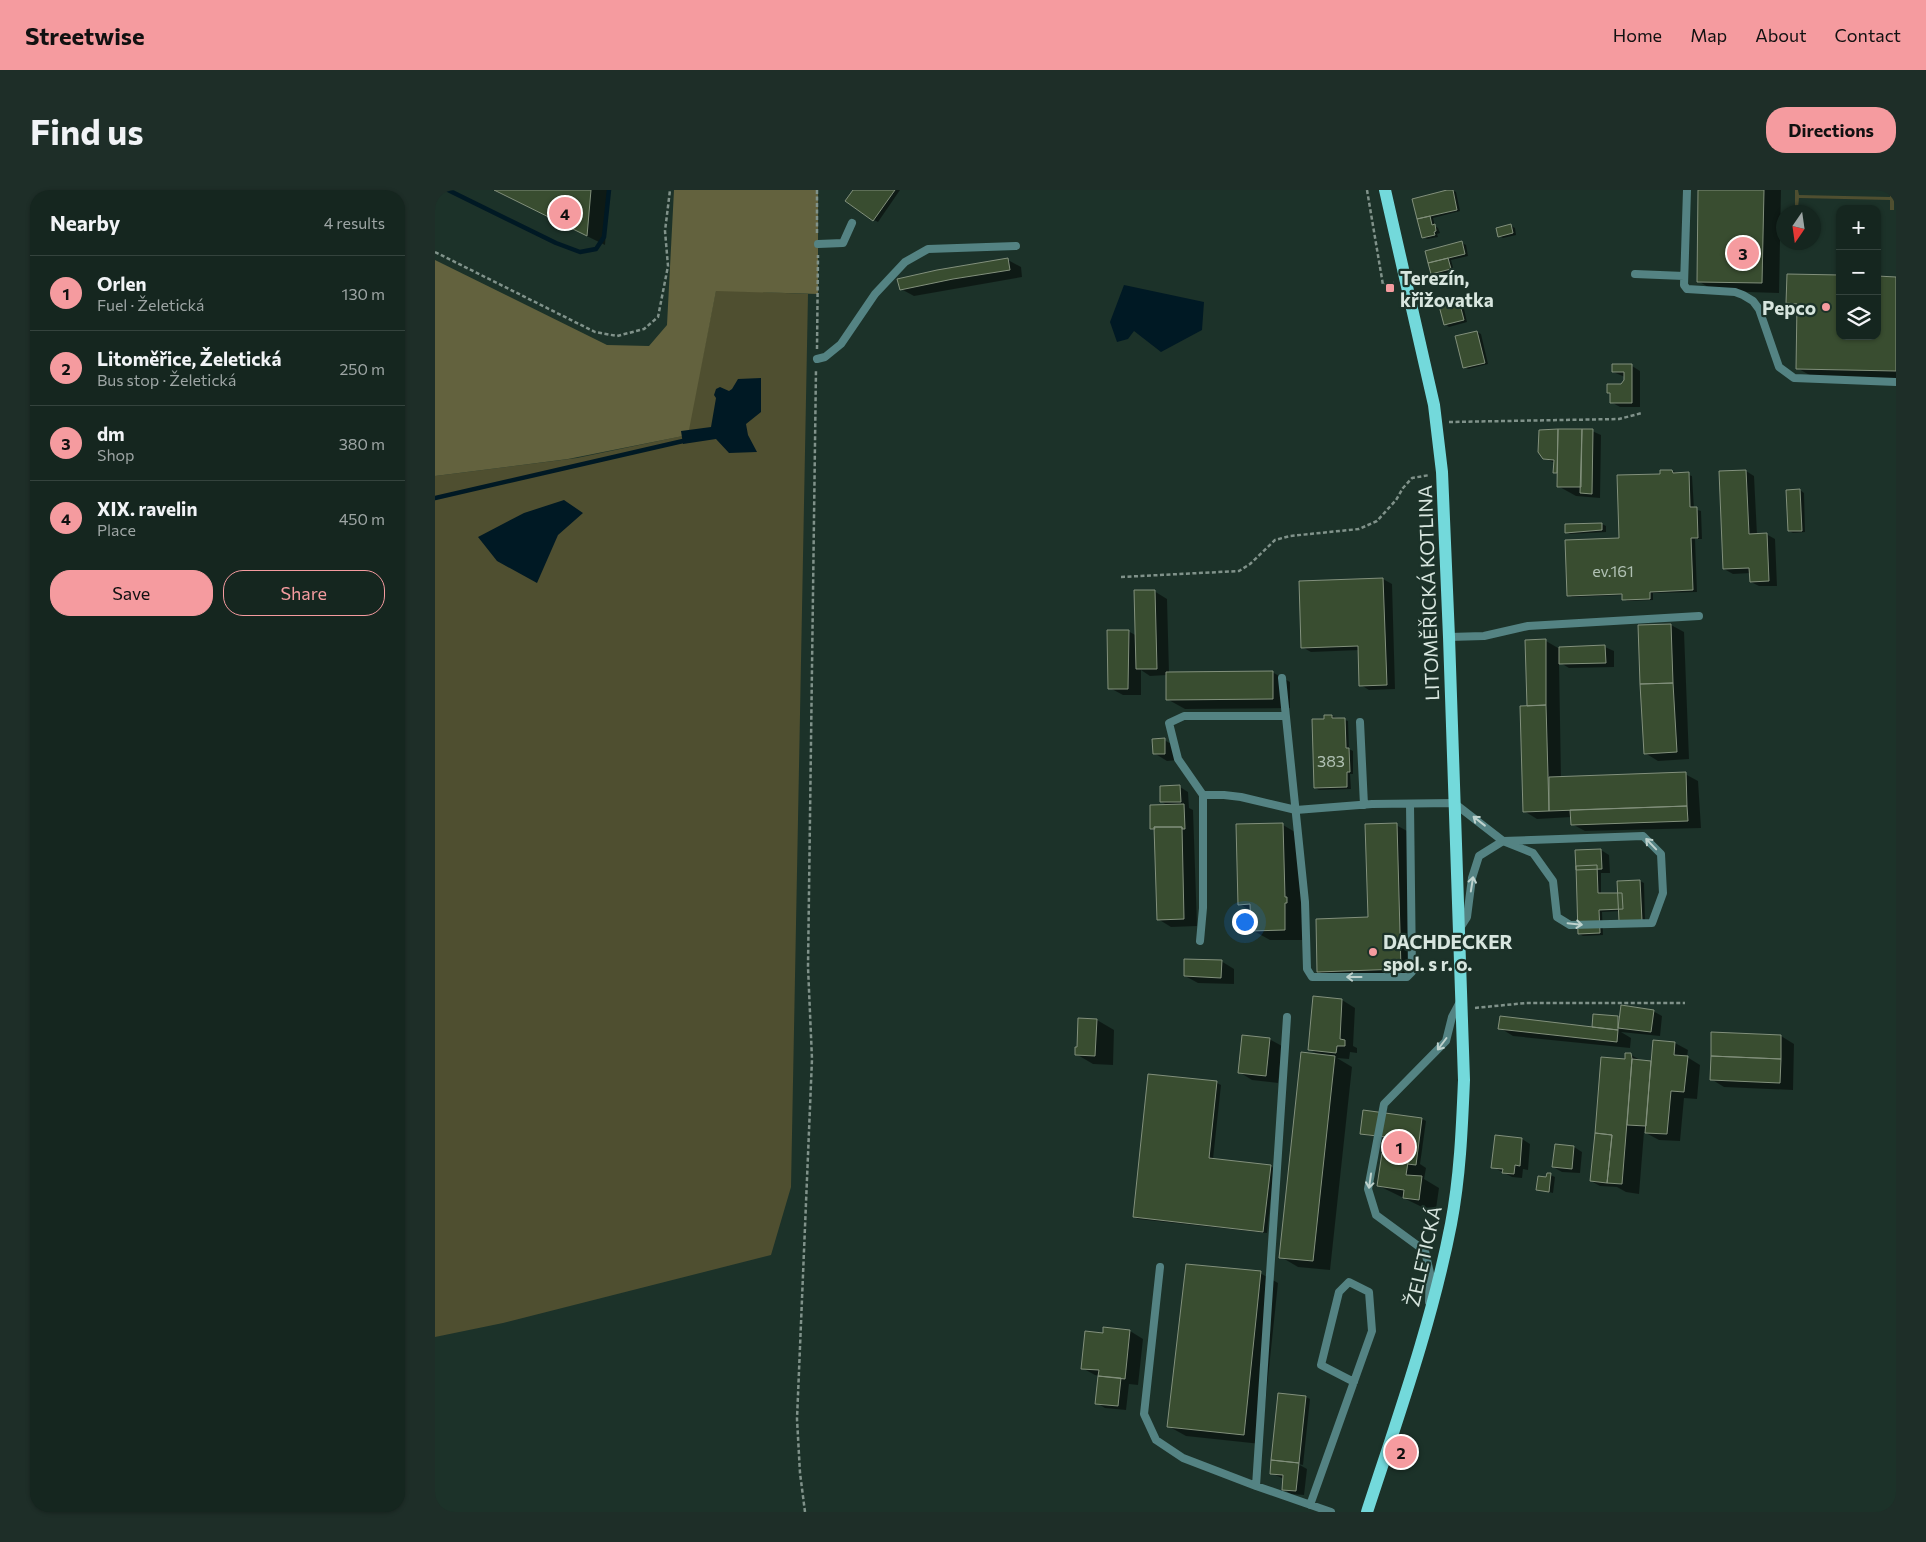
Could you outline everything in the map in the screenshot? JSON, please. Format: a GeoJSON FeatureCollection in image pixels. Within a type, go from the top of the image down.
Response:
{"type":"FeatureCollection","features":[{"type":"Feature","properties":{"kind":"main road","name":"LITOMĚŘICKÁ KOTLINA"},"geometry":{"type":"LineString","coordinates":[[1385,190],[1407,281],[1436,422],[1442,472],[1461,1004]]}},
{"type":"Feature","properties":{"kind":"main road","name":"ŽELETICKÁ"},"geometry":{"type":"LineString","coordinates":[[1367,1512],[1415,1363],[1451,1223],[1460,1152],[1463,1080],[1461,1004]]}},
{"type":"Feature","properties":{"kind":"lane"},"geometry":{"type":"LineString","coordinates":[[1687,190],[1683,285],[1687,289],[1735,292],[1753,301],[1759,309],[1779,367],[1794,378],[1896,382]]}},
{"type":"Feature","properties":{"kind":"lane"},"geometry":{"type":"LineString","coordinates":[[818,244],[843,243],[851,223]]}},
{"type":"Feature","properties":{"kind":"lane"},"geometry":{"type":"LineString","coordinates":[[817,359],[825,357],[841,344],[875,294],[905,262],[928,249],[1016,246]]}},
{"type":"Feature","properties":{"kind":"lane"},"geometry":{"type":"LineString","coordinates":[[1635,274],[1684,276]]}},
{"type":"Feature","properties":{"kind":"lane"},"geometry":{"type":"LineString","coordinates":[[1449,637],[1484,636],[1528,626],[1699,616]]}},
{"type":"Feature","properties":{"kind":"lane"},"geometry":{"type":"LineString","coordinates":[[1282,678],[1305,902],[1307,969],[1309,975],[1315,977],[1403,977],[1410,975],[1413,967],[1410,804]]}},
{"type":"Feature","properties":{"kind":"lane"},"geometry":{"type":"LineString","coordinates":[[1200,941],[1203,908],[1203,795],[1178,758],[1169,723],[1184,716],[1285,716]]}},
{"type":"Feature","properties":{"kind":"lane"},"geometry":{"type":"LineString","coordinates":[[1360,722],[1364,805]]}},
{"type":"Feature","properties":{"kind":"lane"},"geometry":{"type":"LineString","coordinates":[[1203,795],[1241,797],[1296,810],[1364,805],[1454,803],[1503,841],[1533,853],[1553,881],[1557,917],[1570,925],[1652,923],[1663,893],[1661,854],[1643,836],[1503,841],[1479,856],[1472,878],[1467,917],[1459,930]]}},
{"type":"Feature","properties":{"kind":"lane"},"geometry":{"type":"LineString","coordinates":[[1428,1318],[1430,1273],[1425,1251],[1376,1215],[1369,1189],[1384,1104],[1446,1041],[1452,1017],[1461,1004]]}},
{"type":"Feature","properties":{"kind":"lane"},"geometry":{"type":"LineString","coordinates":[[1256,1486],[1287,1016]]}},
{"type":"Feature","properties":{"kind":"lane"},"geometry":{"type":"LineString","coordinates":[[1159,1267],[1144,1414],[1156,1440],[1183,1458],[1331,1512]]}},
{"type":"Feature","properties":{"kind":"lane"},"geometry":{"type":"LineString","coordinates":[[1310,1505],[1354,1382],[1372,1331],[1369,1292],[1349,1282],[1339,1292],[1321,1365],[1354,1382]]}},
{"type":"Feature","properties":{"kind":"path"},"geometry":{"type":"LineString","coordinates":[[435,252],[595,332],[617,336],[644,330],[658,316],[668,266],[665,231],[671,190]]}},
{"type":"Feature","properties":{"kind":"path"},"geometry":{"type":"LineString","coordinates":[[805,1512],[800,1473],[797,1419],[812,1059],[808,967],[817,359],[817,190]]}},
{"type":"Feature","properties":{"kind":"path"},"geometry":{"type":"LineString","coordinates":[[1371,190],[1367,190],[1383,285],[1407,281]]}},
{"type":"Feature","properties":{"kind":"path"},"geometry":{"type":"LineString","coordinates":[[1436,422],[1619,420],[1642,414]]}},
{"type":"Feature","properties":{"kind":"path"},"geometry":{"type":"LineString","coordinates":[[1121,577],[1239,571],[1250,564],[1275,540],[1290,536],[1359,529],[1377,520],[1396,500],[1412,478],[1442,472]]}},
{"type":"Feature","properties":{"kind":"path"},"geometry":{"type":"LineString","coordinates":[[1461,1004],[1685,1003]]}},
{"type":"Feature","properties":{"kind":"shaded area"},"geometry":{"type":"Polygon","coordinates":[[[674,190],[818,190],[818,294],[716,291],[688,435],[568,459],[435,476],[435,260],[607,345],[649,346],[667,325],[674,190]]]}},
{"type":"Feature","properties":{"kind":"shaded area"},"geometry":{"type":"Polygon","coordinates":[[[1795,190],[1798,190],[1799,195],[1890,197],[1890,190],[1894,190],[1894,210],[1890,210],[1890,200],[1799,198],[1798,205],[1795,205],[1795,190]]]}},
{"type":"Feature","properties":{"kind":"shaded area"},"geometry":{"type":"Polygon","coordinates":[[[716,290],[808,294],[791,1187],[771,1255],[503,1323],[435,1337],[435,476],[577,458],[687,435],[716,290]]]}},
{"type":"Feature","properties":{"kind":"water"},"geometry":{"type":"Polygon","coordinates":[[[1124,285],[1204,302],[1202,330],[1161,352],[1134,331],[1128,339],[1117,342],[1110,322],[1124,285]]]}},
{"type":"Feature","properties":{"kind":"water"},"geometry":{"type":"Polygon","coordinates":[[[761,378],[761,412],[746,424],[748,435],[757,452],[729,453],[716,439],[683,444],[681,431],[711,427],[716,389],[720,387],[729,391],[738,379],[761,378]]]}},
{"type":"Feature","properties":{"kind":"water"},"geometry":{"type":"Polygon","coordinates":[[[564,500],[583,513],[558,535],[537,583],[497,561],[478,537],[524,513],[564,500]]]}},
{"type":"Feature","properties":{"kind":"building"},"geometry":{"type":"Polygon","coordinates":[[[494,190],[591,190],[587,236],[494,190]]]}},
{"type":"Feature","properties":{"kind":"building"},"geometry":{"type":"Polygon","coordinates":[[[853,190],[895,190],[873,221],[845,201],[853,190]]]}},
{"type":"Feature","properties":{"kind":"building"},"geometry":{"type":"Polygon","coordinates":[[[1453,190],[1457,210],[1417,219],[1412,199],[1453,190]]]}},
{"type":"Feature","properties":{"kind":"building"},"geometry":{"type":"Polygon","coordinates":[[[1698,190],[1764,190],[1762,283],[1697,282],[1698,190]]]}},
{"type":"Feature","properties":{"kind":"building"},"geometry":{"type":"Polygon","coordinates":[[[1430,216],[1432,225],[1435,224],[1435,235],[1422,238],[1417,219],[1430,216]]]}},
{"type":"Feature","properties":{"kind":"building"},"geometry":{"type":"Polygon","coordinates":[[[1511,224],[1513,233],[1498,237],[1496,228],[1511,224]]]}},
{"type":"Feature","properties":{"kind":"building"},"geometry":{"type":"Polygon","coordinates":[[[1462,241],[1465,254],[1428,263],[1425,251],[1462,241]]]}},
{"type":"Feature","properties":{"kind":"building"},"geometry":{"type":"Polygon","coordinates":[[[1008,258],[1010,270],[900,290],[897,279],[937,270],[1008,258]]]}},
{"type":"Feature","properties":{"kind":"building"},"geometry":{"type":"Polygon","coordinates":[[[1448,258],[1451,269],[1431,274],[1428,263],[1448,258]]]}},
{"type":"Feature","properties":{"kind":"building"},"geometry":{"type":"Polygon","coordinates":[[[1787,274],[1836,275],[1836,340],[1881,340],[1881,276],[1896,277],[1896,371],[1796,369],[1797,304],[1786,303],[1787,274]]]}},
{"type":"Feature","properties":{"kind":"building"},"geometry":{"type":"Polygon","coordinates":[[[1458,297],[1464,320],[1444,325],[1438,302],[1458,297]]]}},
{"type":"Feature","properties":{"kind":"building"},"geometry":{"type":"Polygon","coordinates":[[[1477,331],[1485,363],[1463,368],[1455,336],[1477,331]]]}},
{"type":"Feature","properties":{"kind":"building"},"geometry":{"type":"Polygon","coordinates":[[[1612,364],[1632,364],[1632,403],[1610,403],[1610,393],[1607,393],[1607,384],[1621,384],[1624,380],[1624,372],[1612,372],[1612,364]]]}},
{"type":"Feature","properties":{"kind":"building"},"geometry":{"type":"Polygon","coordinates":[[[1558,429],[1582,429],[1581,487],[1557,487],[1558,429]]]}},
{"type":"Feature","properties":{"kind":"building"},"geometry":{"type":"Polygon","coordinates":[[[1558,429],[1557,473],[1553,473],[1554,460],[1543,459],[1538,452],[1539,430],[1558,429]]]}},
{"type":"Feature","properties":{"kind":"building"},"geometry":{"type":"Polygon","coordinates":[[[1582,429],[1593,429],[1592,494],[1580,493],[1582,429]]]}},
{"type":"Feature","properties":{"kind":"building"},"geometry":{"type":"Polygon","coordinates":[[[1660,470],[1672,470],[1673,473],[1689,472],[1690,507],[1697,507],[1698,538],[1691,538],[1693,590],[1650,592],[1650,599],[1622,600],[1622,594],[1567,596],[1565,540],[1619,538],[1617,475],[1660,474],[1660,470]]]}},
{"type":"Feature","properties":{"kind":"building"},"geometry":{"type":"Polygon","coordinates":[[[1746,470],[1749,534],[1767,533],[1769,581],[1750,582],[1749,568],[1723,569],[1719,471],[1746,470]]]}},
{"type":"Feature","properties":{"kind":"building"},"geometry":{"type":"Polygon","coordinates":[[[1800,489],[1802,531],[1788,531],[1786,490],[1800,489]]]}},
{"type":"Feature","properties":{"kind":"building"},"geometry":{"type":"Polygon","coordinates":[[[1602,523],[1602,530],[1565,533],[1565,524],[1602,523]]]}},
{"type":"Feature","properties":{"kind":"building"},"geometry":{"type":"Polygon","coordinates":[[[1383,578],[1387,685],[1359,686],[1358,646],[1301,648],[1299,581],[1383,578]]]}},
{"type":"Feature","properties":{"kind":"building"},"geometry":{"type":"Polygon","coordinates":[[[1134,590],[1155,590],[1157,669],[1136,669],[1134,590]]]}},
{"type":"Feature","properties":{"kind":"building"},"geometry":{"type":"Polygon","coordinates":[[[1671,624],[1673,683],[1640,684],[1638,625],[1671,624]]]}},
{"type":"Feature","properties":{"kind":"building"},"geometry":{"type":"Polygon","coordinates":[[[1107,630],[1129,630],[1128,689],[1108,689],[1107,630]]]}},
{"type":"Feature","properties":{"kind":"building"},"geometry":{"type":"Polygon","coordinates":[[[1546,639],[1546,705],[1527,706],[1525,640],[1546,639]]]}},
{"type":"Feature","properties":{"kind":"building"},"geometry":{"type":"Polygon","coordinates":[[[1605,645],[1606,663],[1559,664],[1559,647],[1605,645]]]}},
{"type":"Feature","properties":{"kind":"building"},"geometry":{"type":"Polygon","coordinates":[[[1273,671],[1273,699],[1166,700],[1166,672],[1273,671]]]}},
{"type":"Feature","properties":{"kind":"building"},"geometry":{"type":"Polygon","coordinates":[[[1673,683],[1677,752],[1644,754],[1640,684],[1673,683]]]}},
{"type":"Feature","properties":{"kind":"building"},"geometry":{"type":"Polygon","coordinates":[[[1546,705],[1549,811],[1523,812],[1520,706],[1546,705]]]}},
{"type":"Feature","properties":{"kind":"building"},"geometry":{"type":"Polygon","coordinates":[[[1324,715],[1332,715],[1332,718],[1345,718],[1346,748],[1349,748],[1350,772],[1347,772],[1347,787],[1314,788],[1312,719],[1324,719],[1324,715]]]}},
{"type":"Feature","properties":{"kind":"building"},"geometry":{"type":"Polygon","coordinates":[[[1165,738],[1165,754],[1153,754],[1152,739],[1165,738]]]}},
{"type":"Feature","properties":{"kind":"building"},"geometry":{"type":"Polygon","coordinates":[[[1686,772],[1687,806],[1549,811],[1549,777],[1686,772]]]}},
{"type":"Feature","properties":{"kind":"building"},"geometry":{"type":"Polygon","coordinates":[[[1180,785],[1181,802],[1160,802],[1160,786],[1180,785]]]}},
{"type":"Feature","properties":{"kind":"building"},"geometry":{"type":"Polygon","coordinates":[[[1184,804],[1185,829],[1182,829],[1182,827],[1154,827],[1155,829],[1150,829],[1150,805],[1184,804]]]}},
{"type":"Feature","properties":{"kind":"building"},"geometry":{"type":"Polygon","coordinates":[[[1687,806],[1688,821],[1571,825],[1570,810],[1687,806]]]}},
{"type":"Feature","properties":{"kind":"building"},"geometry":{"type":"Polygon","coordinates":[[[1283,823],[1285,897],[1287,897],[1287,903],[1285,903],[1285,930],[1251,931],[1250,904],[1238,905],[1236,824],[1283,823]]]}},
{"type":"Feature","properties":{"kind":"building"},"geometry":{"type":"Polygon","coordinates":[[[1397,823],[1401,969],[1317,972],[1316,919],[1368,917],[1365,824],[1397,823]]]}},
{"type":"Feature","properties":{"kind":"building"},"geometry":{"type":"Polygon","coordinates":[[[1154,827],[1182,827],[1184,919],[1157,920],[1154,827]]]}},
{"type":"Feature","properties":{"kind":"building"},"geometry":{"type":"Polygon","coordinates":[[[1601,849],[1602,869],[1576,870],[1575,850],[1601,849]]]}},
{"type":"Feature","properties":{"kind":"building"},"geometry":{"type":"Polygon","coordinates":[[[1597,865],[1598,893],[1622,893],[1623,909],[1599,910],[1600,933],[1578,934],[1576,866],[1597,865]]]}},
{"type":"Feature","properties":{"kind":"building"},"geometry":{"type":"Polygon","coordinates":[[[1640,880],[1642,921],[1619,921],[1617,881],[1640,880]]]}},
{"type":"Feature","properties":{"kind":"building"},"geometry":{"type":"Polygon","coordinates":[[[1184,959],[1222,960],[1221,978],[1184,976],[1184,959]]]}},
{"type":"Feature","properties":{"kind":"building"},"geometry":{"type":"Polygon","coordinates":[[[1313,996],[1342,999],[1340,1039],[1345,1040],[1345,1046],[1337,1046],[1336,1053],[1308,1050],[1313,996]]]}},
{"type":"Feature","properties":{"kind":"building"},"geometry":{"type":"Polygon","coordinates":[[[1621,1005],[1654,1010],[1651,1032],[1618,1028],[1621,1005]]]}},
{"type":"Feature","properties":{"kind":"building"},"geometry":{"type":"Polygon","coordinates":[[[1593,1014],[1618,1016],[1618,1030],[1592,1027],[1593,1014]]]}},
{"type":"Feature","properties":{"kind":"building"},"geometry":{"type":"Polygon","coordinates":[[[1500,1016],[1618,1030],[1617,1042],[1498,1029],[1500,1016]]]}},
{"type":"Feature","properties":{"kind":"building"},"geometry":{"type":"Polygon","coordinates":[[[1078,1018],[1097,1019],[1095,1056],[1075,1055],[1078,1018]]]}},
{"type":"Feature","properties":{"kind":"building"},"geometry":{"type":"Polygon","coordinates":[[[1711,1032],[1781,1035],[1781,1059],[1711,1056],[1711,1032]]]}},
{"type":"Feature","properties":{"kind":"building"},"geometry":{"type":"Polygon","coordinates":[[[1242,1035],[1270,1038],[1266,1076],[1238,1073],[1242,1035]]]}},
{"type":"Feature","properties":{"kind":"building"},"geometry":{"type":"Polygon","coordinates":[[[1653,1040],[1675,1042],[1674,1055],[1688,1056],[1684,1092],[1671,1091],[1667,1134],[1645,1133],[1653,1040]]]}},
{"type":"Feature","properties":{"kind":"building"},"geometry":{"type":"Polygon","coordinates":[[[1301,1052],[1335,1056],[1313,1261],[1279,1258],[1301,1052]]]}},
{"type":"Feature","properties":{"kind":"building"},"geometry":{"type":"Polygon","coordinates":[[[1625,1053],[1631,1053],[1632,1059],[1622,1184],[1607,1183],[1612,1135],[1595,1133],[1601,1057],[1625,1059],[1625,1053]]]}},
{"type":"Feature","properties":{"kind":"building"},"geometry":{"type":"Polygon","coordinates":[[[1711,1056],[1781,1059],[1780,1083],[1710,1080],[1711,1056]]]}},
{"type":"Feature","properties":{"kind":"building"},"geometry":{"type":"Polygon","coordinates":[[[1632,1059],[1651,1061],[1646,1126],[1627,1125],[1632,1059]]]}},
{"type":"Feature","properties":{"kind":"building"},"geometry":{"type":"Polygon","coordinates":[[[1148,1074],[1217,1081],[1209,1158],[1271,1165],[1263,1232],[1133,1217],[1148,1074]]]}},
{"type":"Feature","properties":{"kind":"building"},"geometry":{"type":"Polygon","coordinates":[[[1363,1110],[1422,1118],[1416,1165],[1407,1164],[1409,1156],[1384,1153],[1386,1137],[1360,1134],[1363,1110]]]}},
{"type":"Feature","properties":{"kind":"building"},"geometry":{"type":"Polygon","coordinates":[[[1595,1133],[1612,1135],[1607,1183],[1590,1181],[1595,1133]]]}},
{"type":"Feature","properties":{"kind":"building"},"geometry":{"type":"Polygon","coordinates":[[[1495,1135],[1522,1138],[1520,1166],[1515,1165],[1514,1174],[1502,1173],[1503,1169],[1491,1168],[1495,1135]]]}},
{"type":"Feature","properties":{"kind":"building"},"geometry":{"type":"Polygon","coordinates":[[[1555,1144],[1574,1146],[1572,1169],[1552,1167],[1555,1144]]]}},
{"type":"Feature","properties":{"kind":"building"},"geometry":{"type":"Polygon","coordinates":[[[1382,1153],[1409,1156],[1406,1175],[1422,1176],[1419,1200],[1403,1198],[1404,1190],[1377,1186],[1382,1153]]]}},
{"type":"Feature","properties":{"kind":"building"},"geometry":{"type":"Polygon","coordinates":[[[1547,1173],[1551,1173],[1549,1192],[1536,1190],[1538,1176],[1546,1177],[1547,1173]]]}},
{"type":"Feature","properties":{"kind":"building"},"geometry":{"type":"Polygon","coordinates":[[[1186,1264],[1261,1271],[1244,1435],[1167,1427],[1186,1264]]]}},
{"type":"Feature","properties":{"kind":"building"},"geometry":{"type":"Polygon","coordinates":[[[1103,1327],[1130,1330],[1125,1379],[1098,1376],[1099,1370],[1081,1369],[1085,1331],[1103,1333],[1103,1327]]]}},
{"type":"Feature","properties":{"kind":"building"},"geometry":{"type":"Polygon","coordinates":[[[1098,1376],[1121,1378],[1118,1406],[1095,1404],[1098,1376]]]}},
{"type":"Feature","properties":{"kind":"building"},"geometry":{"type":"Polygon","coordinates":[[[1278,1393],[1306,1396],[1299,1463],[1271,1460],[1278,1393]]]}},
{"type":"Feature","properties":{"kind":"building"},"geometry":{"type":"Polygon","coordinates":[[[1271,1460],[1299,1463],[1296,1491],[1282,1490],[1283,1475],[1270,1474],[1271,1460]]]}},
{"type":"Feature","properties":{"kind":"waterway"},"geometry":{"type":"LineString","coordinates":[[448,190],[556,243],[580,252],[596,249],[604,237],[609,190]]}},
{"type":"Feature","properties":{"kind":"waterway"},"geometry":{"type":"LineString","coordinates":[[435,498],[683,441]]}},
{"type":"Feature","properties":{"kind":"place","name":"XIX. ravelin"},"geometry":{"type":"Point","coordinates":[565,213]}},
{"type":"Feature","properties":{"kind":"place","name":"dm"},"geometry":{"type":"Point","coordinates":[1743,253]}},
{"type":"Feature","properties":{"kind":"place","name":"Terezín, křižovatka"},"geometry":{"type":"Point","coordinates":[1390,288]}},
{"type":"Feature","properties":{"kind":"place","name":"Pepco"},"geometry":{"type":"Point","coordinates":[1826,307]}},
{"type":"Feature","properties":{"kind":"place","name":"DACHDECKER spol. s r. o."},"geometry":{"type":"Point","coordinates":[1373,952]}},
{"type":"Feature","properties":{"kind":"place","name":"Orlen"},"geometry":{"type":"Point","coordinates":[1399,1147]}},
{"type":"Feature","properties":{"kind":"place","name":"Litoměřice, Želetická"},"geometry":{"type":"Point","coordinates":[1401,1452]}}]}
